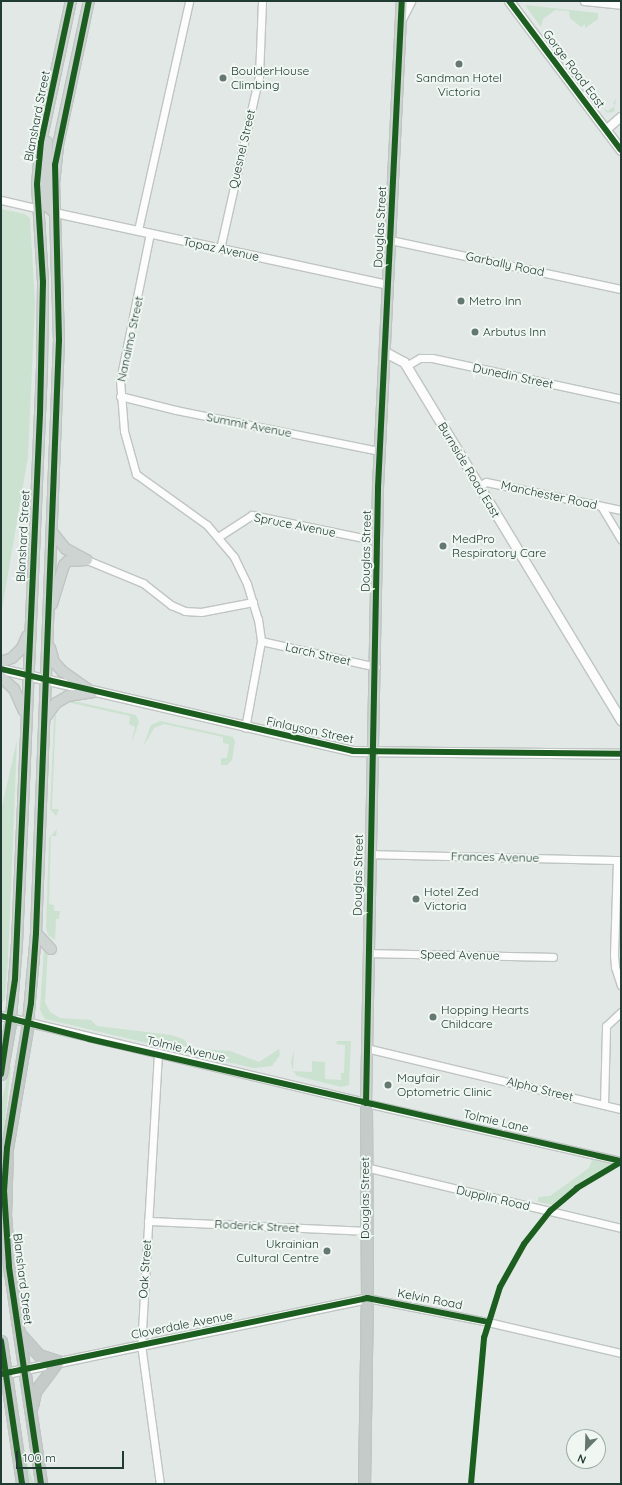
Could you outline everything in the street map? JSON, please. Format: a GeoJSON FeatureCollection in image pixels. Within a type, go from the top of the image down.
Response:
{"type":"FeatureCollection","features":[{"type":"Feature","properties":{"kind":"highway","name":"Blanshard Street"},"geometry":{"type":"LineString","coordinates":[[1,1074],[6,1017]]}},
{"type":"Feature","properties":{"kind":"highway","name":"Blanshard Street"},"geometry":{"type":"LineString","coordinates":[[28,1023],[7,1148],[4,1191],[6,1238],[41,1484]]}},
{"type":"Feature","properties":{"kind":"highway","name":"Douglas Street"},"geometry":{"type":"LineString","coordinates":[[364,1484],[367,1298],[365,1231],[366,1103]]}},
{"type":"Feature","properties":{"kind":"highway"},"geometry":{"type":"LineString","coordinates":[[19,1332],[39,1355],[58,1362],[35,1392],[31,1414]]}},
{"type":"Feature","properties":{"kind":"highway"},"geometry":{"type":"LineString","coordinates":[[1,1342],[3,1374],[12,1414],[22,1484]]}},
{"type":"Feature","properties":{"kind":"highway"},"geometry":{"type":"LineString","coordinates":[[1,1394],[12,1414]]}},
{"type":"Feature","properties":{"kind":"main road","name":"Blanshard Street"},"geometry":{"type":"LineString","coordinates":[[6,1017],[17,943],[43,319],[37,208],[39,161],[72,1]]}},
{"type":"Feature","properties":{"kind":"main road","name":"Blanshard Street"},"geometry":{"type":"LineString","coordinates":[[28,1023],[36,933],[59,340],[54,184],[58,145],[89,1]]}},
{"type":"Feature","properties":{"kind":"main road","name":"Douglas Street"},"geometry":{"type":"LineString","coordinates":[[366,1103],[369,854],[376,667],[379,451],[402,1]]}},
{"type":"Feature","properties":{"kind":"main road"},"geometry":{"type":"LineString","coordinates":[[400,20],[410,1]]}},
{"type":"Feature","properties":{"kind":"main road","name":"Gorge Road East"},"geometry":{"type":"LineString","coordinates":[[509,1],[621,150]]}},
{"type":"Feature","properties":{"kind":"main road"},"geometry":{"type":"LineString","coordinates":[[48,112],[46,204],[55,213]]}},
{"type":"Feature","properties":{"kind":"main road","name":"Burnside Road East"},"geometry":{"type":"LineString","coordinates":[[384,352],[402,359],[621,721]]}},
{"type":"Feature","properties":{"kind":"main road"},"geometry":{"type":"LineString","coordinates":[[52,532],[66,549],[87,560]]}},
{"type":"Feature","properties":{"kind":"main road"},"geometry":{"type":"LineString","coordinates":[[49,610],[57,593],[64,565],[68,561],[87,560]]}},
{"type":"Feature","properties":{"kind":"main road"},"geometry":{"type":"LineString","coordinates":[[1,662],[12,658],[22,648],[30,630]]}},
{"type":"Feature","properties":{"kind":"main road"},"geometry":{"type":"LineString","coordinates":[[48,640],[58,668],[92,692]]}},
{"type":"Feature","properties":{"kind":"main road","name":"Finlayson Street"},"geometry":{"type":"LineString","coordinates":[[1,669],[245,728],[353,751],[373,753],[621,754]]}},
{"type":"Feature","properties":{"kind":"main road"},"geometry":{"type":"LineString","coordinates":[[1,677],[14,689],[21,700],[26,717]]}},
{"type":"Feature","properties":{"kind":"main road"},"geometry":{"type":"LineString","coordinates":[[45,718],[63,698],[92,692]]}},
{"type":"Feature","properties":{"kind":"main road"},"geometry":{"type":"LineString","coordinates":[[36,933],[51,949]]}},
{"type":"Feature","properties":{"kind":"main road","name":"Cloverdale Avenue"},"geometry":{"type":"LineString","coordinates":[[3,1374],[367,1298]]}},
{"type":"Feature","properties":{"kind":"street"},"geometry":{"type":"LineString","coordinates":[[138,230],[189,1]]}},
{"type":"Feature","properties":{"kind":"street","name":"Quesnel Street"},"geometry":{"type":"LineString","coordinates":[[220,249],[259,76],[262,1]]}},
{"type":"Feature","properties":{"kind":"street"},"geometry":{"type":"LineString","coordinates":[[584,1],[621,5]]}},
{"type":"Feature","properties":{"kind":"street"},"geometry":{"type":"LineString","coordinates":[[606,130],[621,117]]}},
{"type":"Feature","properties":{"kind":"street"},"geometry":{"type":"LineString","coordinates":[[1,200],[37,208]]}},
{"type":"Feature","properties":{"kind":"street","name":"Topaz Avenue"},"geometry":{"type":"LineString","coordinates":[[55,213],[388,285]]}},
{"type":"Feature","properties":{"kind":"street","name":"Nanaimo Street"},"geometry":{"type":"LineString","coordinates":[[150,233],[147,261],[122,371],[120,396],[124,431],[136,474],[143,481],[196,514],[218,537],[234,558],[253,602],[261,641],[245,728]]}},
{"type":"Feature","properties":{"kind":"street","name":"Garbally Road"},"geometry":{"type":"LineString","coordinates":[[390,240],[621,289]]}},
{"type":"Feature","properties":{"kind":"street","name":"Dunedin Street"},"geometry":{"type":"LineString","coordinates":[[406,366],[420,358],[432,358],[621,399]]}},
{"type":"Feature","properties":{"kind":"street","name":"Summit Avenue"},"geometry":{"type":"LineString","coordinates":[[120,396],[176,410],[379,451]]}},
{"type":"Feature","properties":{"kind":"street","name":"Manchester Road"},"geometry":{"type":"LineString","coordinates":[[479,486],[486,482],[621,510]]}},
{"type":"Feature","properties":{"kind":"street"},"geometry":{"type":"LineString","coordinates":[[601,506],[621,539]]}},
{"type":"Feature","properties":{"kind":"street","name":"Spruce Avenue"},"geometry":{"type":"LineString","coordinates":[[218,537],[252,515],[377,541]]}},
{"type":"Feature","properties":{"kind":"street"},"geometry":{"type":"LineString","coordinates":[[87,560],[142,583],[171,605],[185,611],[201,612],[253,602]]}},
{"type":"Feature","properties":{"kind":"street","name":"Larch Street"},"geometry":{"type":"LineString","coordinates":[[261,641],[376,667]]}},
{"type":"Feature","properties":{"kind":"street","name":"Frances Avenue"},"geometry":{"type":"LineString","coordinates":[[369,854],[619,860]]}},
{"type":"Feature","properties":{"kind":"street"},"geometry":{"type":"LineString","coordinates":[[619,860],[614,961],[621,985]]}},
{"type":"Feature","properties":{"kind":"street","name":"Speed Avenue"},"geometry":{"type":"LineString","coordinates":[[368,953],[553,957]]}},
{"type":"Feature","properties":{"kind":"street"},"geometry":{"type":"LineString","coordinates":[[604,1105],[606,1032],[609,1021],[621,1012]]}},
{"type":"Feature","properties":{"kind":"street","name":"Tolmie Avenue"},"geometry":{"type":"LineString","coordinates":[[6,1017],[366,1103]]}},
{"type":"Feature","properties":{"kind":"street","name":"Alpha Street"},"geometry":{"type":"LineString","coordinates":[[366,1048],[621,1109]]}},
{"type":"Feature","properties":{"kind":"street","name":"Oak Street"},"geometry":{"type":"LineString","coordinates":[[158,1053],[141,1344],[160,1484]]}},
{"type":"Feature","properties":{"kind":"street","name":"Tolmie Lane"},"geometry":{"type":"LineString","coordinates":[[366,1103],[621,1161]]}},
{"type":"Feature","properties":{"kind":"street","name":"Dupplin Road"},"geometry":{"type":"LineString","coordinates":[[365,1168],[621,1228]]}},
{"type":"Feature","properties":{"kind":"street","name":"Roderick Street"},"geometry":{"type":"LineString","coordinates":[[148,1221],[365,1231]]}},
{"type":"Feature","properties":{"kind":"street","name":"Kelvin Road"},"geometry":{"type":"LineString","coordinates":[[367,1298],[488,1322],[621,1353]]}},
{"type":"Feature","properties":{"kind":"green space"},"geometry":{"type":"Polygon","coordinates":[[[525,5],[598,13],[598,19],[585,28],[585,24],[581,27],[570,18],[569,11],[555,10],[543,19],[541,27],[525,5]]]}},
{"type":"Feature","properties":{"kind":"green space"},"geometry":{"type":"Polygon","coordinates":[[[615,106],[614,112],[607,113],[603,108],[608,111],[615,106]]]}},
{"type":"Feature","properties":{"kind":"green space"},"geometry":{"type":"Polygon","coordinates":[[[1,209],[25,214],[30,218],[35,303],[28,457],[1,615],[1,209]]]}},
{"type":"Feature","properties":{"kind":"green space"},"geometry":{"type":"Polygon","coordinates":[[[69,700],[136,715],[139,722],[131,744],[135,727],[129,724],[130,716],[67,702],[69,700]]]}},
{"type":"Feature","properties":{"kind":"green space"},"geometry":{"type":"Polygon","coordinates":[[[56,713],[52,809],[59,809],[56,816],[50,809],[54,718],[56,713]]]}},
{"type":"Feature","properties":{"kind":"green space"},"geometry":{"type":"Polygon","coordinates":[[[160,721],[233,737],[235,741],[232,760],[227,765],[221,765],[221,758],[227,758],[229,744],[223,743],[223,737],[164,724],[154,728],[143,747],[151,725],[160,721]]]}},
{"type":"Feature","properties":{"kind":"green space"},"geometry":{"type":"Polygon","coordinates":[[[17,740],[8,960],[5,999],[1,1005],[1,811],[17,740]]]}},
{"type":"Feature","properties":{"kind":"green space"},"geometry":{"type":"Polygon","coordinates":[[[57,829],[56,836],[51,836],[49,904],[54,905],[54,911],[60,911],[59,919],[56,919],[55,940],[48,935],[46,928],[49,838],[57,829]]]}},
{"type":"Feature","properties":{"kind":"green space"},"geometry":{"type":"Polygon","coordinates":[[[44,947],[48,950],[45,1002],[50,1012],[60,1018],[91,1020],[97,1026],[171,1035],[183,1039],[188,1044],[188,1048],[230,1051],[259,1062],[279,1049],[280,1055],[272,1066],[253,1068],[45,1019],[40,1010],[44,947]]]}},
{"type":"Feature","properties":{"kind":"green space"},"geometry":{"type":"Polygon","coordinates":[[[337,1041],[351,1041],[349,1085],[341,1087],[297,1076],[293,1071],[312,1072],[312,1061],[325,1062],[325,1079],[341,1080],[341,1073],[344,1073],[345,1045],[336,1044],[337,1041]]]}},
{"type":"Feature","properties":{"kind":"green space"},"geometry":{"type":"Polygon","coordinates":[[[294,1050],[293,1071],[291,1062],[294,1050]]]}},
{"type":"Feature","properties":{"kind":"green space"},"geometry":{"type":"Polygon","coordinates":[[[9,1067],[11,1067],[1,1157],[1,1105],[9,1067]]]}},
{"type":"Feature","properties":{"kind":"green space"},"geometry":{"type":"Polygon","coordinates":[[[592,1160],[612,1164],[583,1180],[553,1205],[538,1202],[538,1197],[550,1196],[589,1168],[592,1160]]]}},
{"type":"Feature","properties":{"kind":"green space"},"geometry":{"type":"Polygon","coordinates":[[[1,1240],[5,1277],[2,1277],[1,1274],[1,1240]]]}},
{"type":"Feature","properties":{"kind":"green space"},"geometry":{"type":"Polygon","coordinates":[[[24,1445],[26,1460],[34,1484],[28,1484],[24,1445]]]}},
{"type":"Feature","properties":{"kind":"cycle path"},"geometry":{"type":"LineString","coordinates":[[1,1074],[15,979],[40,414],[43,282],[37,184],[41,142],[71,1]]}},
{"type":"Feature","properties":{"kind":"cycle path"},"geometry":{"type":"LineString","coordinates":[[41,1484],[9,1266],[4,1191],[7,1148],[31,1003],[36,933],[59,340],[55,165],[89,1]]}},
{"type":"Feature","properties":{"kind":"cycle path"},"geometry":{"type":"LineString","coordinates":[[366,1103],[378,487],[402,1]]}},
{"type":"Feature","properties":{"kind":"cycle path"},"geometry":{"type":"LineString","coordinates":[[509,1],[621,150]]}},
{"type":"Feature","properties":{"kind":"cycle path"},"geometry":{"type":"LineString","coordinates":[[1,669],[353,751],[621,754]]}},
{"type":"Feature","properties":{"kind":"cycle path"},"geometry":{"type":"LineString","coordinates":[[1,1016],[89,1039],[621,1161]]}},
{"type":"Feature","properties":{"kind":"cycle path"},"geometry":{"type":"LineString","coordinates":[[471,1484],[484,1338],[500,1287],[524,1244],[550,1211],[577,1188],[621,1162]]}},
{"type":"Feature","properties":{"kind":"cycle path"},"geometry":{"type":"LineString","coordinates":[[1,1374],[367,1298],[488,1322]]}},
{"type":"Feature","properties":{"kind":"cycle path"},"geometry":{"type":"LineString","coordinates":[[1,1341],[22,1484]]}},
{"type":"Feature","properties":{"kind":"place","name":"Sandman Hotel Victoria"},"geometry":{"type":"Point","coordinates":[459,64]}},
{"type":"Feature","properties":{"kind":"place","name":"BoulderHouse Climbing"},"geometry":{"type":"Point","coordinates":[223,78]}},
{"type":"Feature","properties":{"kind":"place","name":"Metro Inn"},"geometry":{"type":"Point","coordinates":[461,301]}},
{"type":"Feature","properties":{"kind":"place","name":"Arbutus Inn"},"geometry":{"type":"Point","coordinates":[475,332]}},
{"type":"Feature","properties":{"kind":"place","name":"MedPro Respiratory Care"},"geometry":{"type":"Point","coordinates":[443,546]}},
{"type":"Feature","properties":{"kind":"place","name":"Hotel Zed Victoria"},"geometry":{"type":"Point","coordinates":[416,899]}},
{"type":"Feature","properties":{"kind":"place","name":"Hopping Hearts Childcare"},"geometry":{"type":"Point","coordinates":[433,1017]}},
{"type":"Feature","properties":{"kind":"place","name":"Mayfair Optometric Clinic"},"geometry":{"type":"Point","coordinates":[388,1085]}},
{"type":"Feature","properties":{"kind":"place","name":"Ukrainian Cultural Centre"},"geometry":{"type":"Point","coordinates":[327,1251]}}]}
